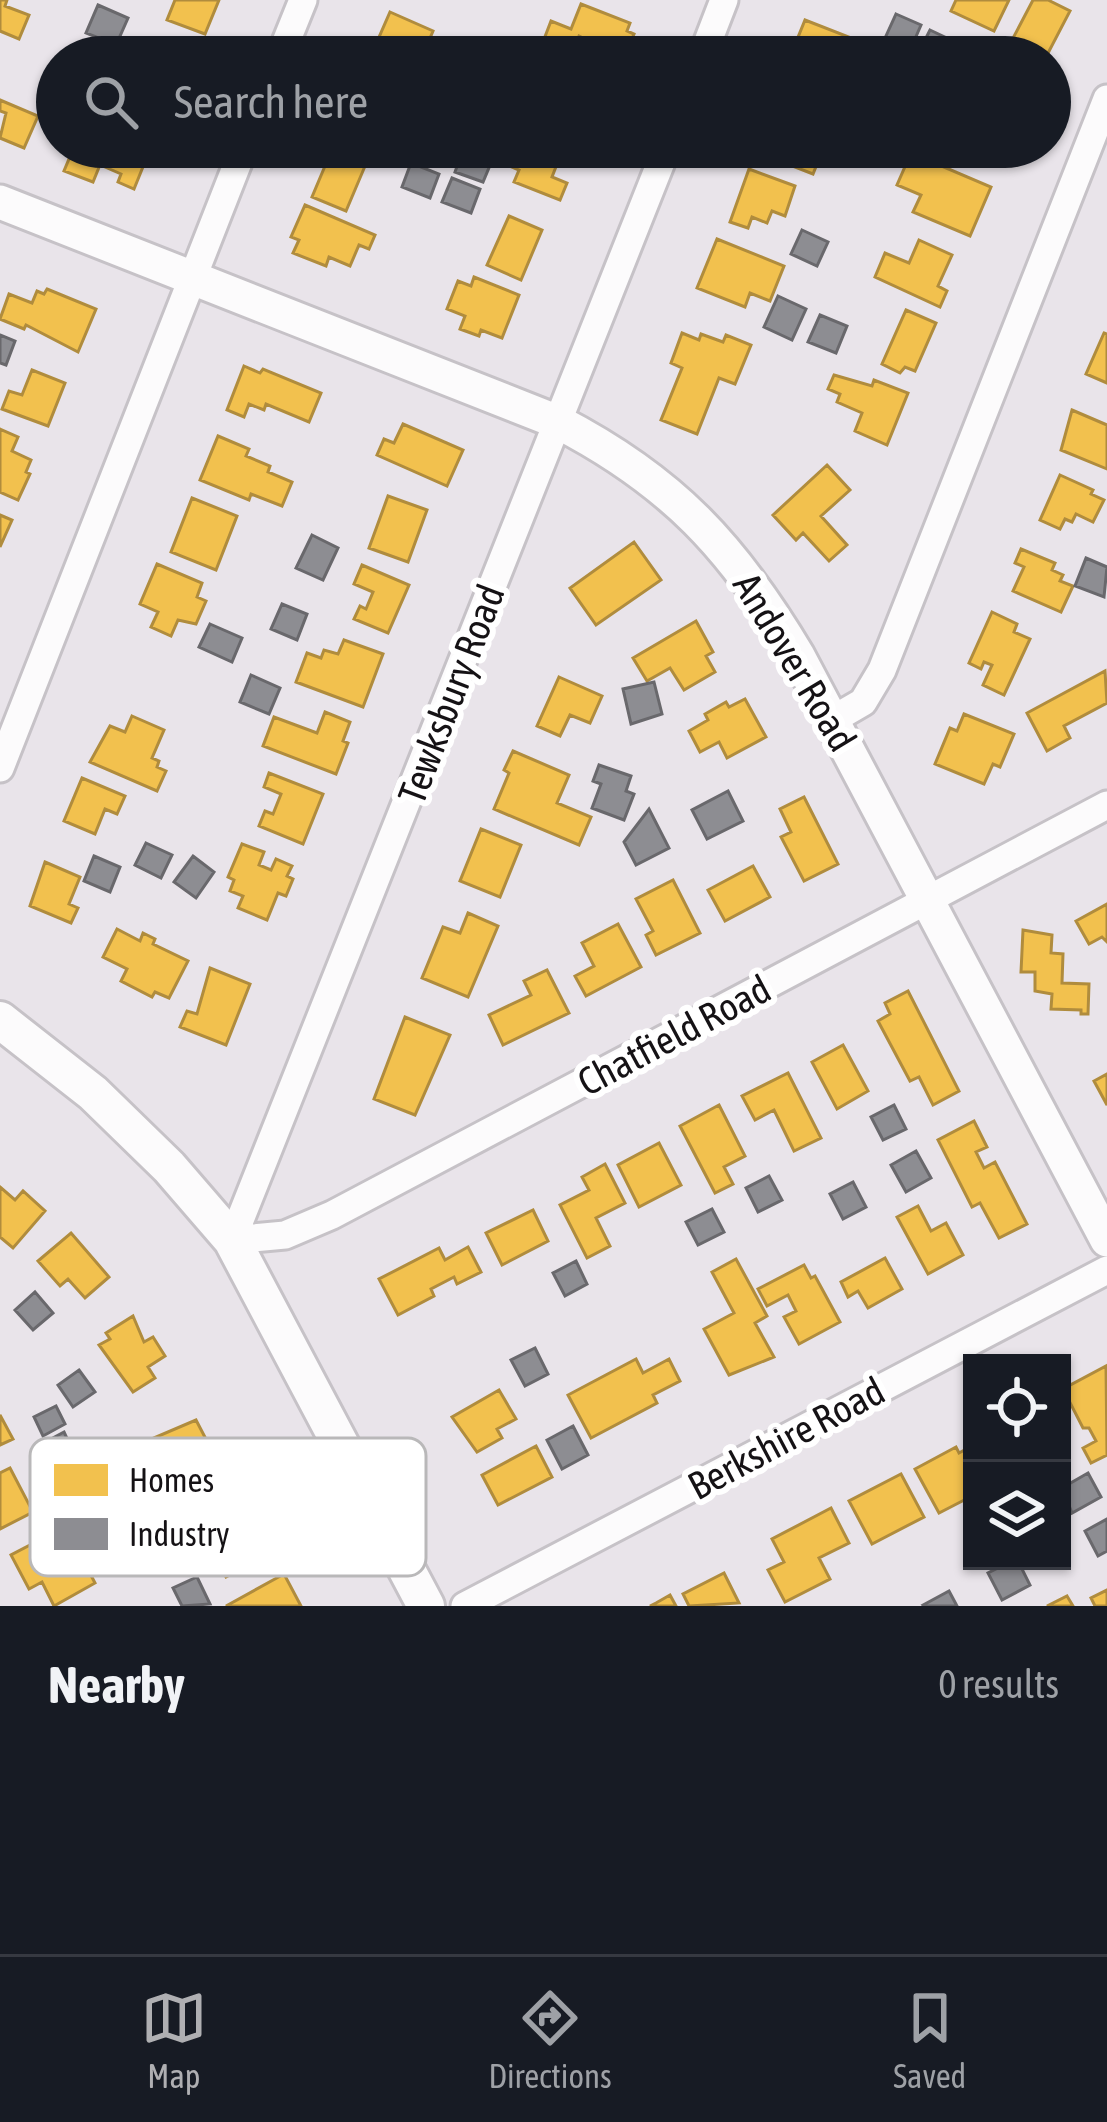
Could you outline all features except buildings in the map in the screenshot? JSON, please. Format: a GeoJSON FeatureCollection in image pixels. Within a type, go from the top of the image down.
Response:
{"type":"FeatureCollection","features":[{"type":"Feature","properties":{"kind":"main road"},"geometry":{"type":"LineString","coordinates":[[0,1020],[93,1093],[169,1167],[232,1240],[337,1438]]}},
{"type":"Feature","properties":{"kind":"main road"},"geometry":{"type":"LineString","coordinates":[[411,1576],[427,1606]]}},
{"type":"Feature","properties":{"kind":"street"},"geometry":{"type":"LineString","coordinates":[[288,36],[303,0]]}},
{"type":"Feature","properties":{"kind":"street"},"geometry":{"type":"LineString","coordinates":[[710,36],[724,0]]}},
{"type":"Feature","properties":{"kind":"street"},"geometry":{"type":"LineString","coordinates":[[832,720],[863,702],[882,670],[1107,99]]}},
{"type":"Feature","properties":{"kind":"street"},"geometry":{"type":"LineString","coordinates":[[0,768],[236,168]]}},
{"type":"Feature","properties":{"kind":"street","name":"Tewksbury Road"},"geometry":{"type":"LineString","coordinates":[[232,1240],[659,168]]}},
{"type":"Feature","properties":{"kind":"street","name":"Andover Road"},"geometry":{"type":"LineString","coordinates":[[0,202],[558,422],[604,446],[655,482],[724,546],[766,603],[832,720],[1107,1240]]}},
{"type":"Feature","properties":{"kind":"street","name":"Chatfield Road"},"geometry":{"type":"LineString","coordinates":[[232,1240],[285,1235],[332,1215],[1107,805]]}},
{"type":"Feature","properties":{"kind":"street","name":"Berkshire Road"},"geometry":{"type":"LineString","coordinates":[[465,1606],[1107,1270]]}}]}
